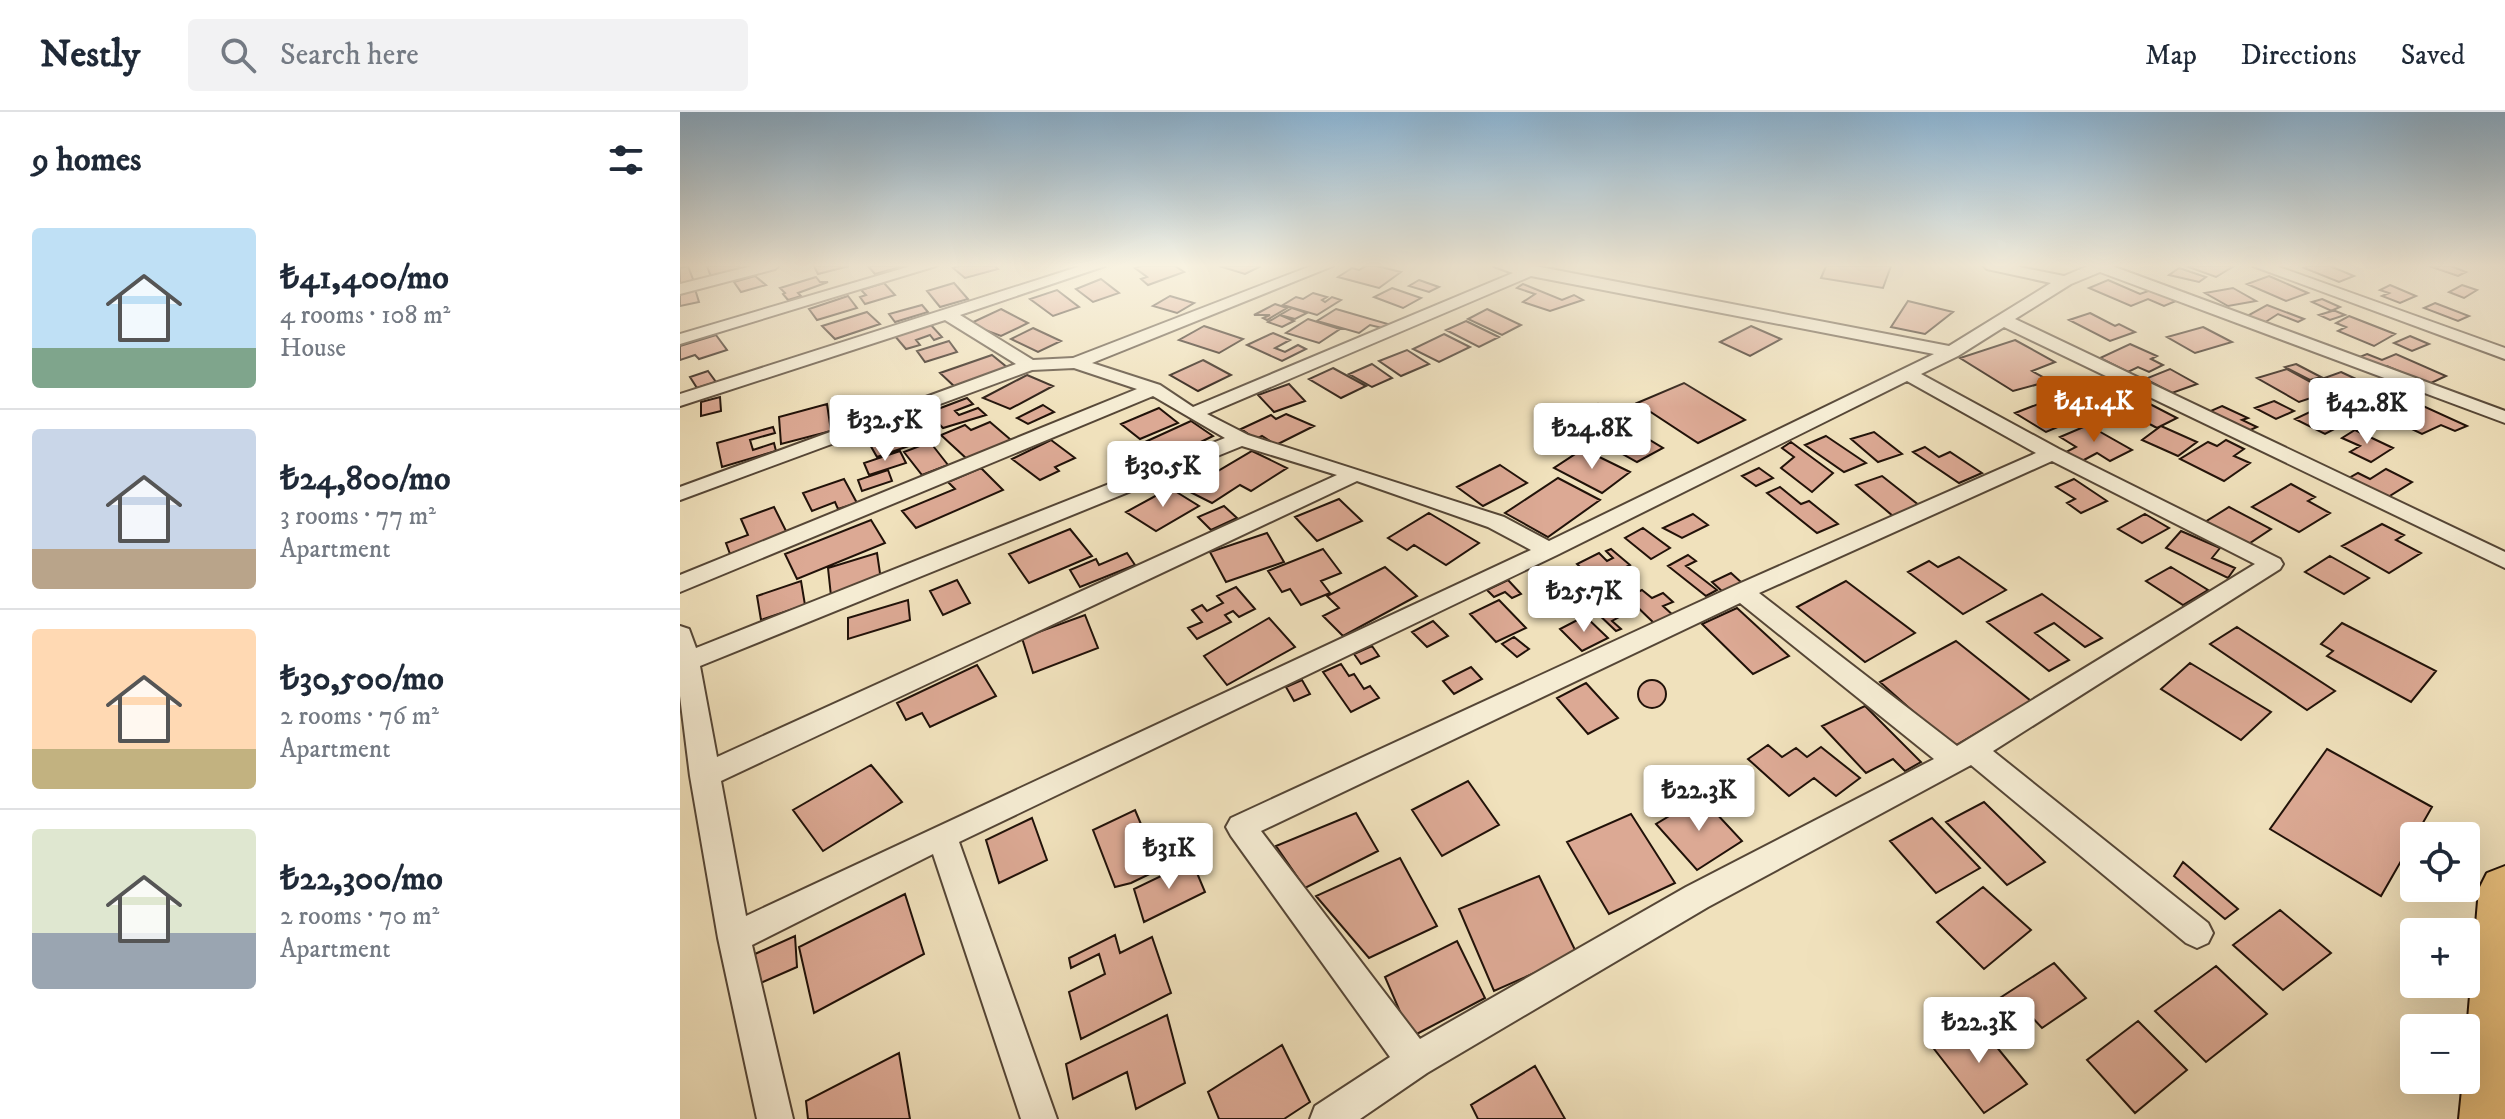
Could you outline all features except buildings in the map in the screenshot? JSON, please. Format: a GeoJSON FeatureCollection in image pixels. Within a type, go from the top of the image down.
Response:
{"type":"FeatureCollection","features":[{"type":"Feature","properties":{"kind":"highway"},"geometry":{"type":"LineString","coordinates":[[2490,1119],[2505,889]]}},
{"type":"Feature","properties":{"kind":"street"},"geometry":{"type":"LineString","coordinates":[[680,339],[768,313]]}},
{"type":"Feature","properties":{"kind":"street"},"geometry":{"type":"LineString","coordinates":[[680,400],[949,313]]}},
{"type":"Feature","properties":{"kind":"street"},"geometry":{"type":"LineString","coordinates":[[680,494],[1030,365],[1075,363],[1204,313]]}},
{"type":"Feature","properties":{"kind":"street"},"geometry":{"type":"LineString","coordinates":[[1192,414],[1429,313]]}},
{"type":"Feature","properties":{"kind":"street"},"geometry":{"type":"LineString","coordinates":[[1758,313],[1952,352]]}},
{"type":"Feature","properties":{"kind":"street"},"geometry":{"type":"LineString","coordinates":[[734,938],[942,836],[1549,550],[1952,352],[2011,313]]}},
{"type":"Feature","properties":{"kind":"street"},"geometry":{"type":"LineString","coordinates":[[2226,313],[2505,417]]}},
{"type":"Feature","properties":{"kind":"street"},"geometry":{"type":"LineString","coordinates":[[2391,313],[2505,354]]}},
{"type":"Feature","properties":{"kind":"street"},"geometry":{"type":"LineString","coordinates":[[946,314],[1030,365]]}},
{"type":"Feature","properties":{"kind":"street"},"geometry":{"type":"LineString","coordinates":[[2001,319],[2505,561]]}},
{"type":"Feature","properties":{"kind":"street"},"geometry":{"type":"LineString","coordinates":[[1075,363],[1154,389],[1192,414],[1241,439],[1496,522],[1549,550]]}},
{"type":"Feature","properties":{"kind":"street"},"geometry":{"type":"LineString","coordinates":[[1328,1119],[1415,1061],[1697,897],[1964,756],[2272,564],[2052,453],[1907,374]]}},
{"type":"Feature","properties":{"kind":"street"},"geometry":{"type":"LineString","coordinates":[[680,584],[1154,389]]}},
{"type":"Feature","properties":{"kind":"street"},"geometry":{"type":"LineString","coordinates":[[775,1119],[734,938],[684,648],[1241,439]]}},
{"type":"Feature","properties":{"kind":"street"},"geometry":{"type":"LineString","coordinates":[[1415,1061],[1241,827],[1742,592],[2052,453]]}},
{"type":"Feature","properties":{"kind":"street"},"geometry":{"type":"LineString","coordinates":[[704,776],[1356,474]]}},
{"type":"Feature","properties":{"kind":"street"},"geometry":{"type":"LineString","coordinates":[[1742,592],[2197,933]]}},
{"type":"Feature","properties":{"kind":"street"},"geometry":{"type":"LineString","coordinates":[[942,836],[1039,1119]]}}]}
